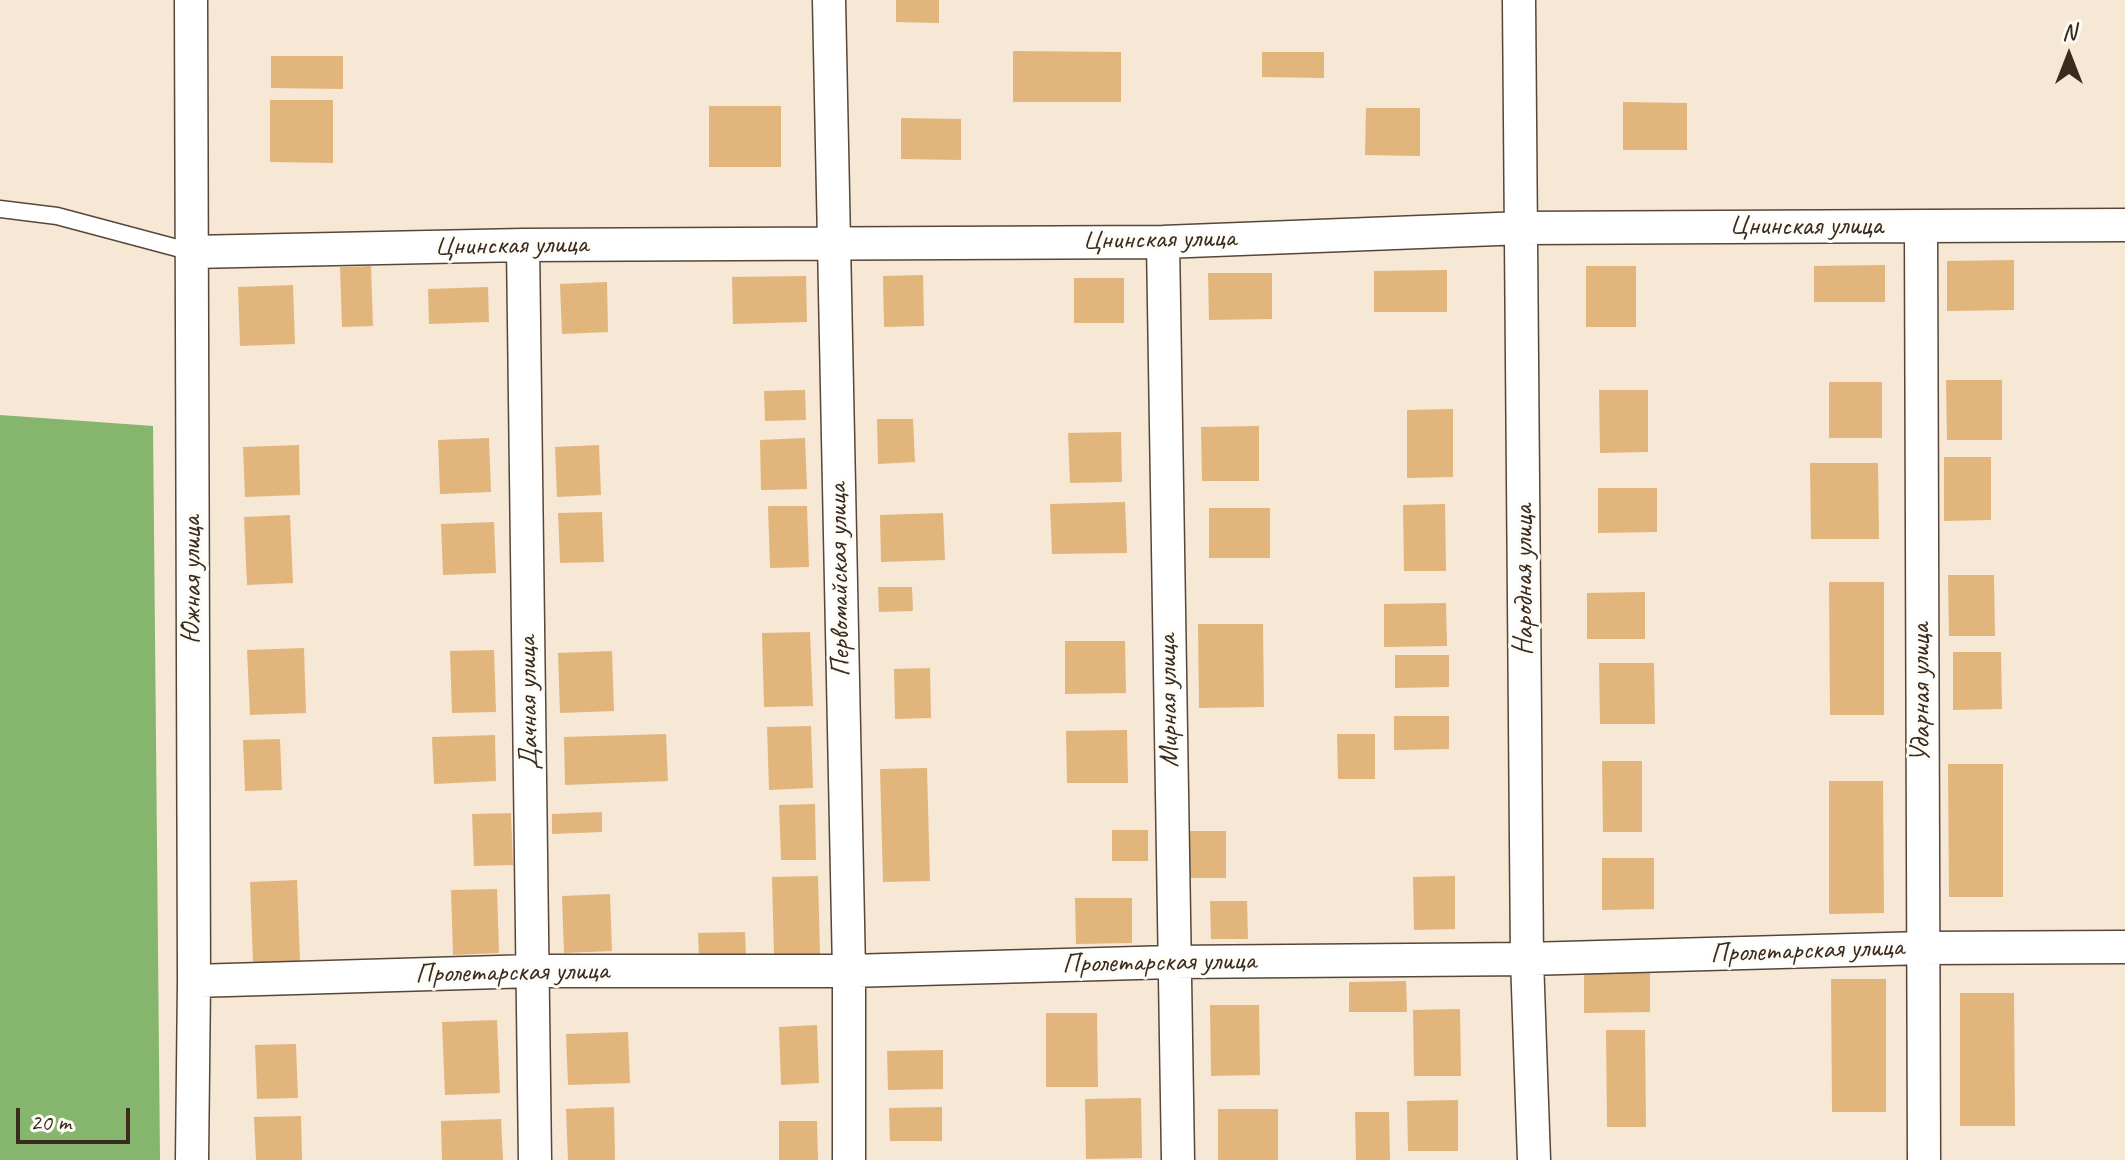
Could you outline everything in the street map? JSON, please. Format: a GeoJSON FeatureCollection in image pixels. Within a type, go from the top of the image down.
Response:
{"type":"FeatureCollection","features":[{"type":"Feature","properties":{"kind":"street","name":"Южная улица"},"geometry":{"type":"LineString","coordinates":[[191,0],[192,1160]]}},
{"type":"Feature","properties":{"kind":"street","name":"Первомайская улица"},"geometry":{"type":"LineString","coordinates":[[829,0],[849,971],[849,1160]]}},
{"type":"Feature","properties":{"kind":"street","name":"Народная улица"},"geometry":{"type":"LineString","coordinates":[[1519,0],[1527,959],[1534,1160]]}},
{"type":"Feature","properties":{"kind":"street","name":"Цнинская улица"},"geometry":{"type":"LineString","coordinates":[[192,252],[523,245],[1163,242],[1523,228],[2125,225]]}},
{"type":"Feature","properties":{"kind":"street","name":"Ударная улица"},"geometry":{"type":"LineString","coordinates":[[1921,227],[1924,1160]]}},
{"type":"Feature","properties":{"kind":"street","name":"Мирная улица"},"geometry":{"type":"LineString","coordinates":[[1163,242],[1178,1160]]}},
{"type":"Feature","properties":{"kind":"street","name":"Дачная улица"},"geometry":{"type":"LineString","coordinates":[[523,245],[535,1160]]}},
{"type":"Feature","properties":{"kind":"street","name":"Пролетарская улица"},"geometry":{"type":"LineString","coordinates":[[194,981],[533,971],[849,971],[1173,962],[1527,959],[1924,948],[2125,947]]}},
{"type":"Feature","properties":{"kind":"lane"},"geometry":{"type":"LineString","coordinates":[[0,209],[57,216],[192,252]]}},
{"type":"Feature","properties":{"kind":"green space"},"geometry":{"type":"Polygon","coordinates":[[[0,415],[153,426],[160,1160],[0,1160],[0,415]]]}},
{"type":"Feature","properties":{"kind":"building"},"geometry":{"type":"Polygon","coordinates":[[[896,0],[939,0],[939,23],[896,22],[896,0]]]}},
{"type":"Feature","properties":{"kind":"building"},"geometry":{"type":"Polygon","coordinates":[[[1013,51],[1121,52],[1121,102],[1013,102],[1013,51]]]}},
{"type":"Feature","properties":{"kind":"building"},"geometry":{"type":"Polygon","coordinates":[[[1262,52],[1324,52],[1324,78],[1262,77],[1262,52]]]}},
{"type":"Feature","properties":{"kind":"building"},"geometry":{"type":"Polygon","coordinates":[[[271,56],[343,56],[343,89],[271,88],[271,56]]]}},
{"type":"Feature","properties":{"kind":"building"},"geometry":{"type":"Polygon","coordinates":[[[270,100],[333,100],[333,163],[270,162],[270,100]]]}},
{"type":"Feature","properties":{"kind":"building"},"geometry":{"type":"Polygon","coordinates":[[[1623,102],[1687,103],[1687,150],[1623,150],[1623,102]]]}},
{"type":"Feature","properties":{"kind":"building"},"geometry":{"type":"Polygon","coordinates":[[[709,106],[781,106],[781,167],[709,167],[709,106]]]}},
{"type":"Feature","properties":{"kind":"building"},"geometry":{"type":"Polygon","coordinates":[[[1366,108],[1420,108],[1420,156],[1365,155],[1366,108]]]}},
{"type":"Feature","properties":{"kind":"building"},"geometry":{"type":"Polygon","coordinates":[[[901,118],[961,119],[961,160],[901,159],[901,118]]]}},
{"type":"Feature","properties":{"kind":"building"},"geometry":{"type":"Polygon","coordinates":[[[2014,260],[2014,310],[1947,311],[1947,261],[2014,260]]]}},
{"type":"Feature","properties":{"kind":"building"},"geometry":{"type":"Polygon","coordinates":[[[1885,265],[1885,302],[1814,302],[1814,266],[1885,265]]]}},
{"type":"Feature","properties":{"kind":"building"},"geometry":{"type":"Polygon","coordinates":[[[371,266],[373,326],[342,327],[340,267],[371,266]]]}},
{"type":"Feature","properties":{"kind":"building"},"geometry":{"type":"Polygon","coordinates":[[[1586,266],[1636,266],[1636,327],[1586,327],[1586,266]]]}},
{"type":"Feature","properties":{"kind":"building"},"geometry":{"type":"Polygon","coordinates":[[[1447,270],[1447,312],[1374,312],[1374,271],[1447,270]]]}},
{"type":"Feature","properties":{"kind":"building"},"geometry":{"type":"Polygon","coordinates":[[[1208,273],[1272,273],[1272,319],[1209,320],[1208,273]]]}},
{"type":"Feature","properties":{"kind":"building"},"geometry":{"type":"Polygon","coordinates":[[[923,275],[924,326],[884,327],[883,276],[923,275]]]}},
{"type":"Feature","properties":{"kind":"building"},"geometry":{"type":"Polygon","coordinates":[[[806,276],[807,322],[733,324],[732,277],[806,276]]]}},
{"type":"Feature","properties":{"kind":"building"},"geometry":{"type":"Polygon","coordinates":[[[1074,278],[1124,278],[1124,323],[1074,323],[1074,278]]]}},
{"type":"Feature","properties":{"kind":"building"},"geometry":{"type":"Polygon","coordinates":[[[607,282],[608,332],[562,334],[560,284],[607,282]]]}},
{"type":"Feature","properties":{"kind":"building"},"geometry":{"type":"Polygon","coordinates":[[[293,285],[295,344],[240,346],[238,287],[293,285]]]}},
{"type":"Feature","properties":{"kind":"building"},"geometry":{"type":"Polygon","coordinates":[[[488,287],[489,322],[429,324],[428,289],[488,287]]]}},
{"type":"Feature","properties":{"kind":"building"},"geometry":{"type":"Polygon","coordinates":[[[1946,380],[2002,380],[2002,440],[1947,440],[1946,380]]]}},
{"type":"Feature","properties":{"kind":"building"},"geometry":{"type":"Polygon","coordinates":[[[1829,382],[1882,382],[1882,438],[1829,438],[1829,382]]]}},
{"type":"Feature","properties":{"kind":"building"},"geometry":{"type":"Polygon","coordinates":[[[805,390],[806,420],[765,421],[764,391],[805,390]]]}},
{"type":"Feature","properties":{"kind":"building"},"geometry":{"type":"Polygon","coordinates":[[[1599,390],[1648,390],[1648,452],[1600,453],[1599,390]]]}},
{"type":"Feature","properties":{"kind":"building"},"geometry":{"type":"Polygon","coordinates":[[[1453,409],[1453,477],[1407,478],[1407,410],[1453,409]]]}},
{"type":"Feature","properties":{"kind":"building"},"geometry":{"type":"Polygon","coordinates":[[[877,419],[913,419],[915,462],[878,464],[877,419]]]}},
{"type":"Feature","properties":{"kind":"building"},"geometry":{"type":"Polygon","coordinates":[[[1259,426],[1259,481],[1202,481],[1201,427],[1259,426]]]}},
{"type":"Feature","properties":{"kind":"building"},"geometry":{"type":"Polygon","coordinates":[[[1121,432],[1122,482],[1070,483],[1068,433],[1121,432]]]}},
{"type":"Feature","properties":{"kind":"building"},"geometry":{"type":"Polygon","coordinates":[[[489,438],[491,492],[440,494],[438,440],[489,438]]]}},
{"type":"Feature","properties":{"kind":"building"},"geometry":{"type":"Polygon","coordinates":[[[805,438],[807,489],[761,490],[760,440],[805,438]]]}},
{"type":"Feature","properties":{"kind":"building"},"geometry":{"type":"Polygon","coordinates":[[[299,445],[300,495],[245,497],[243,447],[299,445]]]}},
{"type":"Feature","properties":{"kind":"building"},"geometry":{"type":"Polygon","coordinates":[[[599,445],[601,495],[557,497],[555,447],[599,445]]]}},
{"type":"Feature","properties":{"kind":"building"},"geometry":{"type":"Polygon","coordinates":[[[1944,457],[1991,457],[1991,520],[1944,521],[1944,457]]]}},
{"type":"Feature","properties":{"kind":"building"},"geometry":{"type":"Polygon","coordinates":[[[1810,463],[1878,463],[1879,539],[1811,539],[1810,463]]]}},
{"type":"Feature","properties":{"kind":"building"},"geometry":{"type":"Polygon","coordinates":[[[1598,488],[1657,488],[1657,532],[1598,533],[1598,488]]]}},
{"type":"Feature","properties":{"kind":"building"},"geometry":{"type":"Polygon","coordinates":[[[1125,502],[1127,553],[1052,554],[1050,504],[1125,502]]]}},
{"type":"Feature","properties":{"kind":"building"},"geometry":{"type":"Polygon","coordinates":[[[1445,504],[1446,571],[1404,571],[1403,505],[1445,504]]]}},
{"type":"Feature","properties":{"kind":"building"},"geometry":{"type":"Polygon","coordinates":[[[768,506],[807,506],[809,567],[770,568],[768,506]]]}},
{"type":"Feature","properties":{"kind":"building"},"geometry":{"type":"Polygon","coordinates":[[[1209,508],[1270,508],[1270,558],[1209,558],[1209,508]]]}},
{"type":"Feature","properties":{"kind":"building"},"geometry":{"type":"Polygon","coordinates":[[[602,512],[604,562],[560,563],[558,513],[602,512]]]}},
{"type":"Feature","properties":{"kind":"building"},"geometry":{"type":"Polygon","coordinates":[[[943,513],[945,560],[881,562],[880,515],[943,513]]]}},
{"type":"Feature","properties":{"kind":"building"},"geometry":{"type":"Polygon","coordinates":[[[290,515],[293,583],[247,585],[244,517],[290,515]]]}},
{"type":"Feature","properties":{"kind":"building"},"geometry":{"type":"Polygon","coordinates":[[[494,522],[496,573],[443,575],[441,524],[494,522]]]}},
{"type":"Feature","properties":{"kind":"building"},"geometry":{"type":"Polygon","coordinates":[[[1948,575],[1994,575],[1995,636],[1949,636],[1948,575]]]}},
{"type":"Feature","properties":{"kind":"building"},"geometry":{"type":"Polygon","coordinates":[[[1829,582],[1884,582],[1884,715],[1830,715],[1829,582]]]}},
{"type":"Feature","properties":{"kind":"building"},"geometry":{"type":"Polygon","coordinates":[[[878,587],[912,587],[913,611],[879,612],[878,587]]]}},
{"type":"Feature","properties":{"kind":"building"},"geometry":{"type":"Polygon","coordinates":[[[1645,592],[1645,639],[1587,639],[1587,593],[1645,592]]]}},
{"type":"Feature","properties":{"kind":"building"},"geometry":{"type":"Polygon","coordinates":[[[1446,603],[1447,646],[1384,647],[1384,604],[1446,603]]]}},
{"type":"Feature","properties":{"kind":"building"},"geometry":{"type":"Polygon","coordinates":[[[1198,624],[1263,624],[1264,707],[1199,708],[1198,624]]]}},
{"type":"Feature","properties":{"kind":"building"},"geometry":{"type":"Polygon","coordinates":[[[810,632],[813,706],[764,707],[762,633],[810,632]]]}},
{"type":"Feature","properties":{"kind":"building"},"geometry":{"type":"Polygon","coordinates":[[[1065,641],[1125,641],[1126,693],[1065,694],[1065,641]]]}},
{"type":"Feature","properties":{"kind":"building"},"geometry":{"type":"Polygon","coordinates":[[[304,648],[306,713],[250,715],[247,650],[304,648]]]}},
{"type":"Feature","properties":{"kind":"building"},"geometry":{"type":"Polygon","coordinates":[[[494,650],[496,712],[452,713],[450,651],[494,650]]]}},
{"type":"Feature","properties":{"kind":"building"},"geometry":{"type":"Polygon","coordinates":[[[612,651],[614,711],[560,713],[558,653],[612,651]]]}},
{"type":"Feature","properties":{"kind":"building"},"geometry":{"type":"Polygon","coordinates":[[[1953,652],[2001,652],[2002,709],[1953,710],[1953,652]]]}},
{"type":"Feature","properties":{"kind":"building"},"geometry":{"type":"Polygon","coordinates":[[[1395,655],[1449,655],[1449,687],[1395,688],[1395,655]]]}},
{"type":"Feature","properties":{"kind":"building"},"geometry":{"type":"Polygon","coordinates":[[[1599,663],[1654,663],[1655,724],[1600,724],[1599,663]]]}},
{"type":"Feature","properties":{"kind":"building"},"geometry":{"type":"Polygon","coordinates":[[[930,668],[931,718],[895,719],[894,669],[930,668]]]}},
{"type":"Feature","properties":{"kind":"building"},"geometry":{"type":"Polygon","coordinates":[[[1394,716],[1449,716],[1449,749],[1394,750],[1394,716]]]}},
{"type":"Feature","properties":{"kind":"building"},"geometry":{"type":"Polygon","coordinates":[[[811,726],[813,788],[769,790],[767,727],[811,726]]]}},
{"type":"Feature","properties":{"kind":"building"},"geometry":{"type":"Polygon","coordinates":[[[1127,730],[1128,783],[1067,783],[1066,731],[1127,730]]]}},
{"type":"Feature","properties":{"kind":"building"},"geometry":{"type":"Polygon","coordinates":[[[666,734],[668,781],[565,785],[564,737],[666,734]]]}},
{"type":"Feature","properties":{"kind":"building"},"geometry":{"type":"Polygon","coordinates":[[[1337,734],[1375,734],[1375,779],[1338,779],[1337,734]]]}},
{"type":"Feature","properties":{"kind":"building"},"geometry":{"type":"Polygon","coordinates":[[[495,735],[496,781],[434,784],[432,737],[495,735]]]}},
{"type":"Feature","properties":{"kind":"building"},"geometry":{"type":"Polygon","coordinates":[[[280,739],[282,790],[245,791],[243,740],[280,739]]]}},
{"type":"Feature","properties":{"kind":"building"},"geometry":{"type":"Polygon","coordinates":[[[1602,761],[1642,761],[1642,832],[1603,832],[1602,761]]]}},
{"type":"Feature","properties":{"kind":"building"},"geometry":{"type":"Polygon","coordinates":[[[1948,764],[2003,764],[2003,897],[1949,897],[1948,764]]]}},
{"type":"Feature","properties":{"kind":"building"},"geometry":{"type":"Polygon","coordinates":[[[927,768],[930,881],[883,882],[880,769],[927,768]]]}},
{"type":"Feature","properties":{"kind":"building"},"geometry":{"type":"Polygon","coordinates":[[[1829,781],[1883,781],[1884,913],[1829,914],[1829,781]]]}},
{"type":"Feature","properties":{"kind":"building"},"geometry":{"type":"Polygon","coordinates":[[[815,804],[816,860],[781,860],[779,805],[815,804]]]}},
{"type":"Feature","properties":{"kind":"building"},"geometry":{"type":"Polygon","coordinates":[[[602,812],[602,832],[552,834],[552,814],[602,812]]]}},
{"type":"Feature","properties":{"kind":"building"},"geometry":{"type":"Polygon","coordinates":[[[511,813],[513,865],[474,866],[472,814],[511,813]]]}},
{"type":"Feature","properties":{"kind":"building"},"geometry":{"type":"Polygon","coordinates":[[[1112,830],[1148,830],[1148,861],[1112,861],[1112,830]]]}},
{"type":"Feature","properties":{"kind":"building"},"geometry":{"type":"Polygon","coordinates":[[[1186,831],[1226,831],[1226,878],[1186,878],[1186,831]]]}},
{"type":"Feature","properties":{"kind":"building"},"geometry":{"type":"Polygon","coordinates":[[[1602,858],[1654,858],[1654,909],[1602,910],[1602,858]]]}},
{"type":"Feature","properties":{"kind":"building"},"geometry":{"type":"Polygon","coordinates":[[[818,876],[820,954],[774,955],[772,877],[818,876]]]}},
{"type":"Feature","properties":{"kind":"building"},"geometry":{"type":"Polygon","coordinates":[[[1455,876],[1455,929],[1414,930],[1413,877],[1455,876]]]}},
{"type":"Feature","properties":{"kind":"building"},"geometry":{"type":"Polygon","coordinates":[[[297,880],[300,962],[253,964],[250,882],[297,880]]]}},
{"type":"Feature","properties":{"kind":"building"},"geometry":{"type":"Polygon","coordinates":[[[497,889],[499,953],[453,955],[451,890],[497,889]]]}},
{"type":"Feature","properties":{"kind":"building"},"geometry":{"type":"Polygon","coordinates":[[[610,894],[612,951],[564,953],[562,896],[610,894]]]}},
{"type":"Feature","properties":{"kind":"building"},"geometry":{"type":"Polygon","coordinates":[[[1075,898],[1132,898],[1132,943],[1076,944],[1075,898]]]}},
{"type":"Feature","properties":{"kind":"building"},"geometry":{"type":"Polygon","coordinates":[[[1210,901],[1247,901],[1248,939],[1211,939],[1210,901]]]}},
{"type":"Feature","properties":{"kind":"building"},"geometry":{"type":"Polygon","coordinates":[[[745,932],[746,955],[699,956],[698,933],[745,932]]]}},
{"type":"Feature","properties":{"kind":"building"},"geometry":{"type":"Polygon","coordinates":[[[1650,972],[1650,1012],[1584,1013],[1584,973],[1650,972]]]}},
{"type":"Feature","properties":{"kind":"building"},"geometry":{"type":"Polygon","coordinates":[[[1831,979],[1886,979],[1886,1112],[1832,1112],[1831,979]]]}},
{"type":"Feature","properties":{"kind":"building"},"geometry":{"type":"Polygon","coordinates":[[[1406,981],[1407,1012],[1349,1012],[1349,982],[1406,981]]]}},
{"type":"Feature","properties":{"kind":"building"},"geometry":{"type":"Polygon","coordinates":[[[1960,993],[2014,993],[2015,1126],[1960,1126],[1960,993]]]}},
{"type":"Feature","properties":{"kind":"building"},"geometry":{"type":"Polygon","coordinates":[[[1210,1005],[1259,1005],[1260,1075],[1211,1076],[1210,1005]]]}},
{"type":"Feature","properties":{"kind":"building"},"geometry":{"type":"Polygon","coordinates":[[[1460,1009],[1461,1076],[1414,1076],[1413,1010],[1460,1009]]]}},
{"type":"Feature","properties":{"kind":"building"},"geometry":{"type":"Polygon","coordinates":[[[1046,1013],[1097,1013],[1098,1087],[1046,1087],[1046,1013]]]}},
{"type":"Feature","properties":{"kind":"building"},"geometry":{"type":"Polygon","coordinates":[[[497,1020],[500,1093],[445,1095],[442,1022],[497,1020]]]}},
{"type":"Feature","properties":{"kind":"building"},"geometry":{"type":"Polygon","coordinates":[[[817,1025],[819,1083],[781,1085],[779,1027],[817,1025]]]}},
{"type":"Feature","properties":{"kind":"building"},"geometry":{"type":"Polygon","coordinates":[[[1606,1030],[1645,1030],[1646,1127],[1607,1127],[1606,1030]]]}},
{"type":"Feature","properties":{"kind":"building"},"geometry":{"type":"Polygon","coordinates":[[[628,1032],[630,1083],[568,1085],[566,1034],[628,1032]]]}},
{"type":"Feature","properties":{"kind":"building"},"geometry":{"type":"Polygon","coordinates":[[[296,1044],[298,1098],[257,1099],[255,1045],[296,1044]]]}},
{"type":"Feature","properties":{"kind":"building"},"geometry":{"type":"Polygon","coordinates":[[[943,1050],[943,1089],[888,1090],[887,1051],[943,1050]]]}},
{"type":"Feature","properties":{"kind":"building"},"geometry":{"type":"Polygon","coordinates":[[[1141,1098],[1142,1158],[1086,1159],[1085,1099],[1141,1098]]]}},
{"type":"Feature","properties":{"kind":"building"},"geometry":{"type":"Polygon","coordinates":[[[1458,1100],[1458,1151],[1408,1151],[1407,1101],[1458,1100]]]}},
{"type":"Feature","properties":{"kind":"building"},"geometry":{"type":"Polygon","coordinates":[[[614,1107],[615,1160],[568,1160],[566,1109],[614,1107]]]}},
{"type":"Feature","properties":{"kind":"building"},"geometry":{"type":"Polygon","coordinates":[[[942,1107],[942,1141],[890,1141],[889,1108],[942,1107]]]}},
{"type":"Feature","properties":{"kind":"building"},"geometry":{"type":"Polygon","coordinates":[[[1218,1109],[1278,1109],[1278,1160],[1218,1160],[1218,1109]]]}},
{"type":"Feature","properties":{"kind":"building"},"geometry":{"type":"Polygon","coordinates":[[[1355,1112],[1389,1112],[1390,1160],[1356,1160],[1355,1112]]]}},
{"type":"Feature","properties":{"kind":"building"},"geometry":{"type":"Polygon","coordinates":[[[301,1116],[302,1160],[256,1160],[254,1117],[301,1116]]]}},
{"type":"Feature","properties":{"kind":"building"},"geometry":{"type":"Polygon","coordinates":[[[501,1119],[503,1160],[442,1160],[441,1121],[501,1119]]]}},
{"type":"Feature","properties":{"kind":"building"},"geometry":{"type":"Polygon","coordinates":[[[779,1121],[817,1121],[818,1160],[779,1160],[779,1121]]]}}]}
